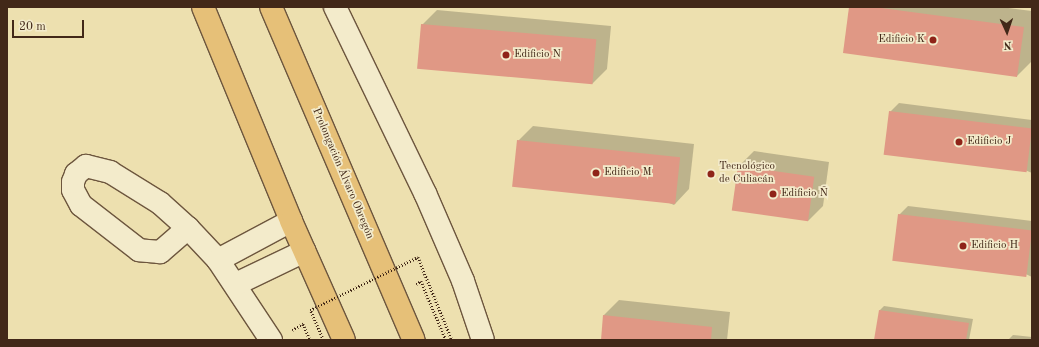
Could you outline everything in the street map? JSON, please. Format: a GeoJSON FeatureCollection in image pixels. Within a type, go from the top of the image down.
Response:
{"type":"FeatureCollection","features":[{"type":"Feature","properties":{"kind":"main road"},"geometry":{"type":"LineString","coordinates":[[203,7],[291,220],[344,340]]}},
{"type":"Feature","properties":{"kind":"main road","name":"Prolongación Álvaro Obregón"},"geometry":{"type":"LineString","coordinates":[[272,7],[414,340]]}},
{"type":"Feature","properties":{"kind":"lane"},"geometry":{"type":"LineString","coordinates":[[335,7],[425,193],[463,281],[483,340]]}},
{"type":"Feature","properties":{"kind":"lane"},"geometry":{"type":"LineString","coordinates":[[188,228],[160,252],[139,250],[81,205],[73,190],[72,182],[76,174],[86,166],[110,172],[160,203],[188,228],[218,260],[236,284],[271,340]]}},
{"type":"Feature","properties":{"kind":"lane"},"geometry":{"type":"LineString","coordinates":[[218,260],[291,220]]}},
{"type":"Feature","properties":{"kind":"lane"},"geometry":{"type":"LineString","coordinates":[[236,284],[305,251]]}},
{"type":"Feature","properties":{"kind":"path"},"geometry":{"type":"LineString","coordinates":[[323,340],[310,310],[418,257],[452,340]]}},
{"type":"Feature","properties":{"kind":"path"},"geometry":{"type":"LineString","coordinates":[[421,281],[446,340]]}},
{"type":"Feature","properties":{"kind":"path"},"geometry":{"type":"LineString","coordinates":[[291,331],[303,324],[310,340]]}},
{"type":"Feature","properties":{"kind":"building","name":"Edificio K"},"geometry":{"type":"Polygon","coordinates":[[[849,7],[874,7],[1024,27],[1017,77],[843,53],[849,7]]]}},
{"type":"Feature","properties":{"kind":"building","name":"Edificio N"},"geometry":{"type":"Polygon","coordinates":[[[421,24],[596,39],[592,84],[417,69],[421,24]]]}},
{"type":"Feature","properties":{"kind":"building","name":"Edificio J"},"geometry":{"type":"Polygon","coordinates":[[[889,111],[1032,129],[1027,172],[884,155],[889,111]]]}},
{"type":"Feature","properties":{"kind":"building","name":"Edificio M"},"geometry":{"type":"Polygon","coordinates":[[[517,140],[680,157],[675,204],[512,187],[517,140]]]}},
{"type":"Feature","properties":{"kind":"building","name":"Edificio Ñ"},"geometry":{"type":"Polygon","coordinates":[[[738,166],[814,177],[808,221],[732,211],[738,166]]]}},
{"type":"Feature","properties":{"kind":"building","name":"Edificio H"},"geometry":{"type":"Polygon","coordinates":[[[898,214],[1032,230],[1026,277],[892,261],[898,214]]]}},
{"type":"Feature","properties":{"kind":"building"},"geometry":{"type":"Polygon","coordinates":[[[879,310],[969,323],[966,340],[874,340],[879,310]]]}},
{"type":"Feature","properties":{"kind":"building"},"geometry":{"type":"Polygon","coordinates":[[[603,315],[712,327],[711,340],[601,340],[603,315]]]}},
{"type":"Feature","properties":{"kind":"place","name":"Edificio K"},"geometry":{"type":"Point","coordinates":[933,40]}},
{"type":"Feature","properties":{"kind":"place","name":"Edificio N"},"geometry":{"type":"Point","coordinates":[506,55]}},
{"type":"Feature","properties":{"kind":"place","name":"Edificio J"},"geometry":{"type":"Point","coordinates":[959,142]}},
{"type":"Feature","properties":{"kind":"place","name":"Edificio M"},"geometry":{"type":"Point","coordinates":[596,173]}},
{"type":"Feature","properties":{"kind":"place","name":"Tecnológico de Culiacán"},"geometry":{"type":"Point","coordinates":[711,174]}},
{"type":"Feature","properties":{"kind":"place","name":"Edificio Ñ"},"geometry":{"type":"Point","coordinates":[773,194]}},
{"type":"Feature","properties":{"kind":"place","name":"Edificio H"},"geometry":{"type":"Point","coordinates":[963,246]}}]}
